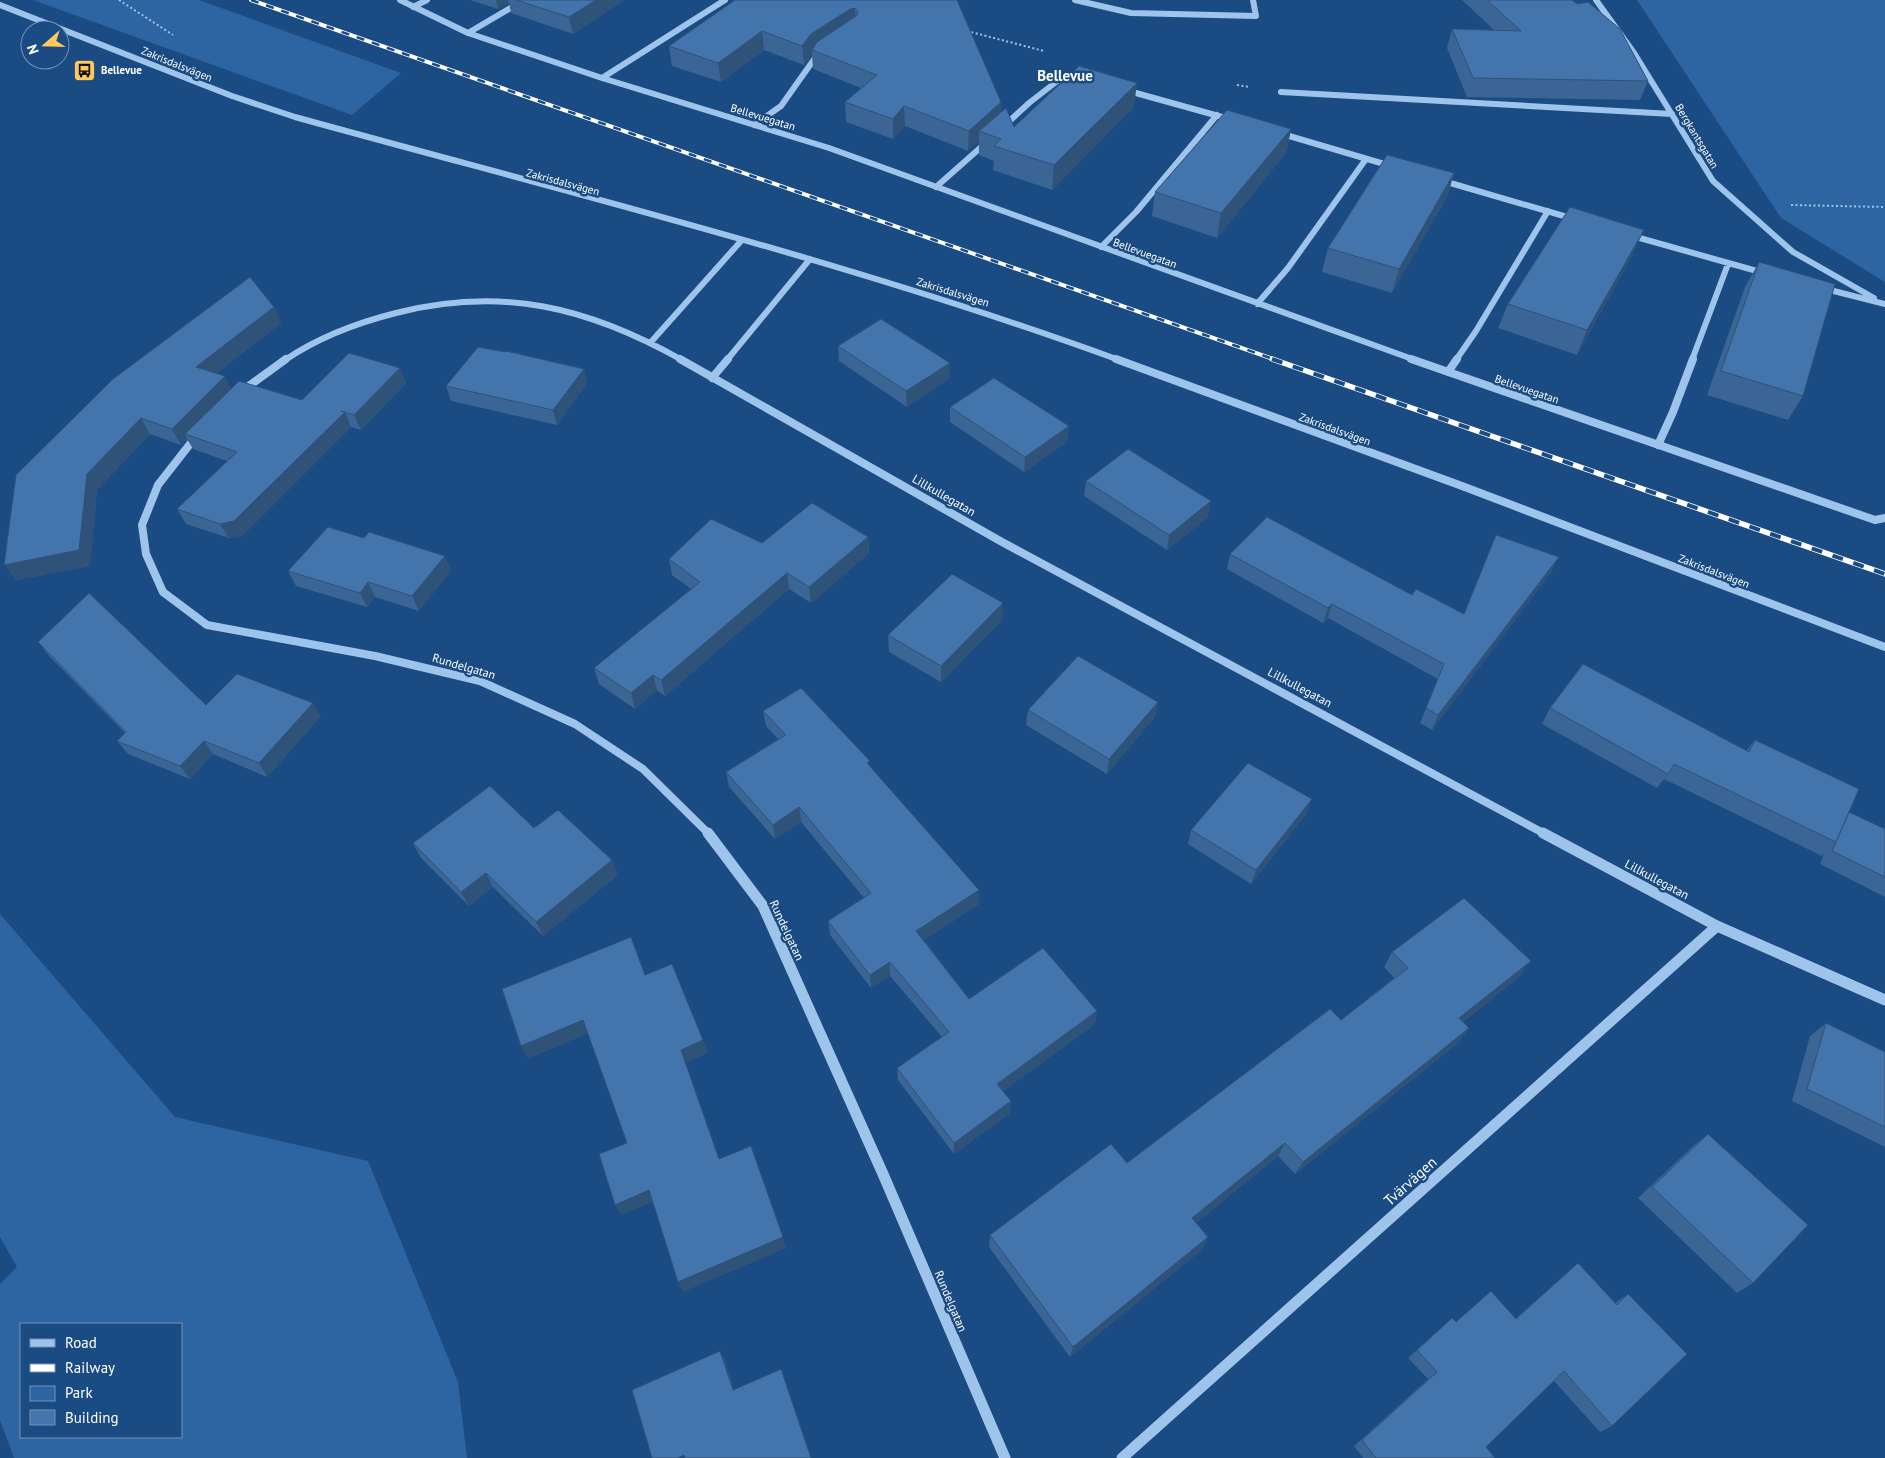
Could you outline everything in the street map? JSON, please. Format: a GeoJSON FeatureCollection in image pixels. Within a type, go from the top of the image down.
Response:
{"type":"FeatureCollection","features":[{"type":"Feature","properties":{"kind":"street","name":"Bellevuegatan"},"geometry":{"type":"LineString","coordinates":[[400,0],[468,33],[602,78],[829,148],[1448,372],[1875,520],[1885,518]]}},
{"type":"Feature","properties":{"kind":"street"},"geometry":{"type":"LineString","coordinates":[[413,7],[427,0]]}},
{"type":"Feature","properties":{"kind":"street"},"geometry":{"type":"LineString","coordinates":[[468,33],[524,0]]}},
{"type":"Feature","properties":{"kind":"street"},"geometry":{"type":"LineString","coordinates":[[602,78],[724,0]]}},
{"type":"Feature","properties":{"kind":"street"},"geometry":{"type":"LineString","coordinates":[[1075,0],[1131,13],[1256,16],[1253,0]]}},
{"type":"Feature","properties":{"kind":"street","name":"Bergkantsgatan"},"geometry":{"type":"LineString","coordinates":[[1596,0],[1634,52],[1713,181],[1793,252],[1885,304]]}},
{"type":"Feature","properties":{"kind":"street","name":"Zakrisdalsvägen"},"geometry":{"type":"LineString","coordinates":[[0,5],[232,96],[295,117],[741,242],[810,259],[1024,325],[1462,486],[1885,647]]}},
{"type":"Feature","properties":{"kind":"street"},"geometry":{"type":"LineString","coordinates":[[754,125],[781,106],[815,58],[823,53]]}},
{"type":"Feature","properties":{"kind":"street"},"geometry":{"type":"LineString","coordinates":[[1000,130],[1065,75],[1084,80]]}},
{"type":"Feature","properties":{"kind":"street"},"geometry":{"type":"LineString","coordinates":[[1122,90],[1236,121]]}},
{"type":"Feature","properties":{"kind":"street"},"geometry":{"type":"LineString","coordinates":[[1281,92],[1672,114]]}},
{"type":"Feature","properties":{"kind":"street"},"geometry":{"type":"LineString","coordinates":[[1101,247],[1136,212],[1217,116]]}},
{"type":"Feature","properties":{"kind":"street"},"geometry":{"type":"LineString","coordinates":[[1273,132],[1395,167]]}},
{"type":"Feature","properties":{"kind":"street"},"geometry":{"type":"LineString","coordinates":[[936,187],[993,136]]}},
{"type":"Feature","properties":{"kind":"street"},"geometry":{"type":"LineString","coordinates":[[1256,304],[1288,268],[1366,159]]}},
{"type":"Feature","properties":{"kind":"street"},"geometry":{"type":"LineString","coordinates":[[1433,178],[1577,220]]}},
{"type":"Feature","properties":{"kind":"street"},"geometry":{"type":"LineString","coordinates":[[1624,233],[1774,276]]}},
{"type":"Feature","properties":{"kind":"street"},"geometry":{"type":"LineString","coordinates":[[238,395],[288,358],[337,331],[428,306],[486,300],[523,302],[593,320],[650,342],[741,242]]}},
{"type":"Feature","properties":{"kind":"street"},"geometry":{"type":"LineString","coordinates":[[712,378],[810,259]]}},
{"type":"Feature","properties":{"kind":"street"},"geometry":{"type":"LineString","coordinates":[[1658,445],[1674,412],[1728,264]]}},
{"type":"Feature","properties":{"kind":"street"},"geometry":{"type":"LineString","coordinates":[[1811,285],[1885,304]]}},
{"type":"Feature","properties":{"kind":"street","name":"Lillkullegatan"},"geometry":{"type":"LineString","coordinates":[[650,342],[680,357],[712,378],[1002,542],[1717,926],[1885,1000]]}},
{"type":"Feature","properties":{"kind":"street","name":"Rundelgatan"},"geometry":{"type":"LineString","coordinates":[[204,428],[158,485],[142,525],[146,554],[163,592],[207,625],[375,656],[480,681],[576,724],[642,769],[714,839],[763,906],[887,1183],[1004,1458]]}},
{"type":"Feature","properties":{"kind":"street","name":"Tvärvägen"},"geometry":{"type":"LineString","coordinates":[[1122,1458],[1717,926]]}},
{"type":"Feature","properties":{"kind":"lane"},"geometry":{"type":"LineString","coordinates":[[1448,372],[1476,331],[1548,211]]}},
{"type":"Feature","properties":{"kind":"path"},"geometry":{"type":"LineString","coordinates":[[1739,204],[1885,207]]}},
{"type":"Feature","properties":{"kind":"green space"},"geometry":{"type":"Polygon","coordinates":[[[33,0],[199,0],[401,73],[352,115],[33,0]]]}},
{"type":"Feature","properties":{"kind":"green space"},"geometry":{"type":"Polygon","coordinates":[[[1637,0],[1885,0],[1885,282],[1781,218],[1637,0]]]}},
{"type":"Feature","properties":{"kind":"green space"},"geometry":{"type":"Polygon","coordinates":[[[0,914],[175,1117],[368,1161],[458,1382],[467,1458],[14,1458],[0,1420],[0,1284],[17,1267],[0,1237],[0,914]]]}},
{"type":"Feature","properties":{"kind":"building"},"geometry":{"type":"Polygon","coordinates":[[[516,0],[596,0],[569,17],[516,0]]]}},
{"type":"Feature","properties":{"kind":"building"},"geometry":{"type":"Polygon","coordinates":[[[735,0],[957,0],[1001,102],[969,131],[904,106],[893,119],[845,102],[877,75],[812,50],[817,42],[856,16],[858,12],[855,8],[850,9],[811,34],[802,46],[762,31],[718,63],[669,46],[735,0]]]}},
{"type":"Feature","properties":{"kind":"building"},"geometry":{"type":"Polygon","coordinates":[[[1487,0],[1572,0],[1577,4],[1588,2],[1620,29],[1648,81],[1473,78],[1452,29],[1521,31],[1487,0]]]}},
{"type":"Feature","properties":{"kind":"building"},"geometry":{"type":"Polygon","coordinates":[[[1079,66],[1137,83],[1054,165],[994,146],[1001,139],[979,131],[1006,108],[1014,127],[1079,66]]]}},
{"type":"Feature","properties":{"kind":"building"},"geometry":{"type":"Polygon","coordinates":[[[1227,110],[1291,129],[1221,213],[1155,192],[1227,110]]]}},
{"type":"Feature","properties":{"kind":"building"},"geometry":{"type":"Polygon","coordinates":[[[1387,155],[1454,173],[1399,269],[1328,248],[1387,155]]]}},
{"type":"Feature","properties":{"kind":"building"},"geometry":{"type":"Polygon","coordinates":[[[1570,207],[1644,230],[1587,330],[1508,304],[1570,207]]]}},
{"type":"Feature","properties":{"kind":"building"},"geometry":{"type":"Polygon","coordinates":[[[1759,262],[1835,284],[1803,396],[1721,371],[1759,262]]]}},
{"type":"Feature","properties":{"kind":"building"},"geometry":{"type":"Polygon","coordinates":[[[250,277],[274,307],[196,367],[225,376],[172,429],[141,418],[87,474],[79,550],[4,565],[16,475],[113,379],[250,277]]]}},
{"type":"Feature","properties":{"kind":"building"},"geometry":{"type":"Polygon","coordinates":[[[881,319],[950,363],[906,391],[838,346],[881,319]]]}},
{"type":"Feature","properties":{"kind":"building"},"geometry":{"type":"Polygon","coordinates":[[[478,347],[506,351],[584,369],[553,410],[446,386],[478,347]]]}},
{"type":"Feature","properties":{"kind":"building"},"geometry":{"type":"Polygon","coordinates":[[[349,353],[400,368],[354,415],[345,412],[234,521],[220,524],[177,509],[237,452],[185,434],[239,381],[302,400],[349,353]]]}},
{"type":"Feature","properties":{"kind":"building"},"geometry":{"type":"Polygon","coordinates":[[[994,378],[1069,426],[1025,457],[950,407],[994,378]]]}},
{"type":"Feature","properties":{"kind":"building"},"geometry":{"type":"Polygon","coordinates":[[[1128,449],[1211,501],[1169,535],[1086,481],[1128,449]]]}},
{"type":"Feature","properties":{"kind":"building"},"geometry":{"type":"Polygon","coordinates":[[[812,503],[868,537],[809,587],[787,573],[661,680],[653,675],[631,693],[594,668],[700,582],[669,559],[711,519],[762,543],[812,503]]]}},
{"type":"Feature","properties":{"kind":"building"},"geometry":{"type":"Polygon","coordinates":[[[1267,517],[1412,595],[1416,589],[1464,614],[1496,535],[1559,557],[1438,715],[1426,708],[1444,664],[1332,604],[1328,608],[1230,554],[1267,517]]]}},
{"type":"Feature","properties":{"kind":"building"},"geometry":{"type":"Polygon","coordinates":[[[328,527],[364,538],[369,532],[445,556],[412,596],[368,582],[360,593],[288,571],[328,527]]]}},
{"type":"Feature","properties":{"kind":"building"},"geometry":{"type":"Polygon","coordinates":[[[952,574],[1003,603],[941,666],[888,635],[952,574]]]}},
{"type":"Feature","properties":{"kind":"building"},"geometry":{"type":"Polygon","coordinates":[[[89,593],[206,705],[237,674],[313,703],[259,763],[204,741],[180,766],[117,741],[126,732],[38,642],[89,593]]]}},
{"type":"Feature","properties":{"kind":"building"},"geometry":{"type":"Polygon","coordinates":[[[1078,656],[1158,702],[1109,759],[1028,710],[1078,656]]]}},
{"type":"Feature","properties":{"kind":"building"},"geometry":{"type":"Polygon","coordinates":[[[1583,664],[1749,752],[1755,740],[1859,789],[1836,842],[1674,764],[1668,774],[1550,708],[1583,664]]]}},
{"type":"Feature","properties":{"kind":"building"},"geometry":{"type":"Polygon","coordinates":[[[801,688],[870,761],[867,763],[979,890],[916,931],[969,999],[1043,948],[1097,1011],[997,1084],[1011,1101],[954,1143],[897,1068],[949,1032],[890,962],[870,975],[828,921],[871,893],[799,807],[773,825],[726,772],[786,735],[763,711],[801,688]]]}},
{"type":"Feature","properties":{"kind":"building"},"geometry":{"type":"Polygon","coordinates":[[[1248,763],[1312,799],[1256,870],[1191,830],[1248,763]]]}},
{"type":"Feature","properties":{"kind":"building"},"geometry":{"type":"Polygon","coordinates":[[[490,786],[534,828],[558,810],[612,860],[536,922],[486,873],[461,892],[413,843],[490,786]]]}},
{"type":"Feature","properties":{"kind":"building"},"geometry":{"type":"Polygon","coordinates":[[[1849,812],[1885,829],[1885,877],[1832,851],[1849,812]]]}},
{"type":"Feature","properties":{"kind":"building"},"geometry":{"type":"Polygon","coordinates":[[[1464,898],[1531,961],[1459,1018],[1469,1028],[1303,1162],[1285,1143],[1192,1218],[1208,1237],[1073,1347],[990,1235],[1111,1144],[1127,1163],[1330,1009],[1341,1020],[1408,968],[1392,952],[1464,898]]]}},
{"type":"Feature","properties":{"kind":"building"},"geometry":{"type":"Polygon","coordinates":[[[631,937],[645,975],[672,964],[703,1040],[681,1050],[719,1159],[751,1146],[783,1237],[678,1282],[649,1190],[615,1205],[599,1154],[627,1143],[583,1020],[521,1046],[502,989],[631,937]]]}},
{"type":"Feature","properties":{"kind":"building"},"geometry":{"type":"Polygon","coordinates":[[[1826,1023],[1885,1052],[1885,1127],[1807,1089],[1826,1023]]]}},
{"type":"Feature","properties":{"kind":"building"},"geometry":{"type":"Polygon","coordinates":[[[1708,1134],[1808,1225],[1753,1283],[1652,1187],[1708,1134]]]}},
{"type":"Feature","properties":{"kind":"building"},"geometry":{"type":"Polygon","coordinates":[[[1578,1263],[1617,1305],[1628,1294],[1687,1354],[1612,1426],[1564,1371],[1486,1447],[1495,1458],[1376,1458],[1362,1440],[1437,1372],[1417,1350],[1452,1318],[1456,1322],[1491,1291],[1516,1319],[1578,1263]]]}},
{"type":"Feature","properties":{"kind":"building"},"geometry":{"type":"Polygon","coordinates":[[[720,1351],[733,1390],[781,1369],[811,1458],[685,1458],[684,1455],[678,1458],[652,1458],[632,1390],[720,1351]]]}},
{"type":"Feature","properties":{"kind":"railway"},"geometry":{"type":"LineString","coordinates":[[251,0],[1276,360]]}},
{"type":"Feature","properties":{"kind":"railway"},"geometry":{"type":"LineString","coordinates":[[1272,359],[1885,574]]}},
{"type":"Feature","properties":{"kind":"place","name":"Bellevue"},"geometry":{"type":"Point","coordinates":[85,70]}},
{"type":"Feature","properties":{"kind":"district","name":"Bellevue"},"geometry":{"type":"Point","coordinates":[1065,75]}}]}
